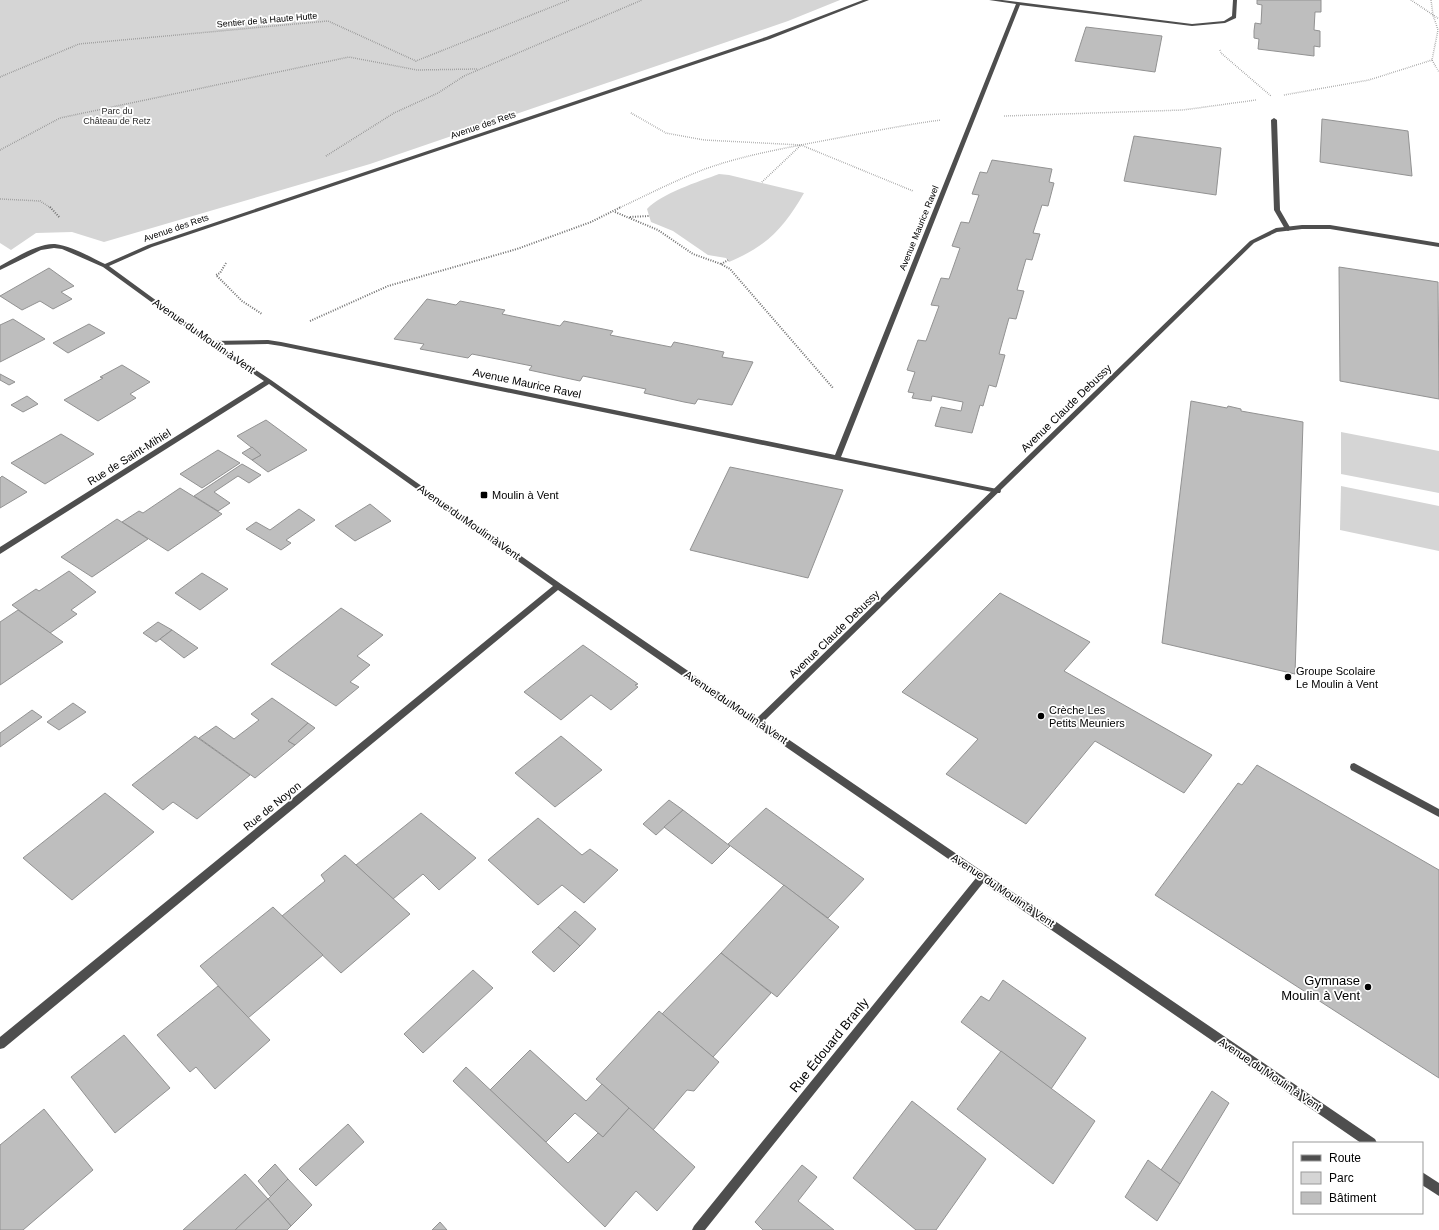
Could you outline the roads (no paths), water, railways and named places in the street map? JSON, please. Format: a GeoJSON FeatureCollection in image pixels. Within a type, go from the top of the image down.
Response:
{"type":"FeatureCollection","features":[{"type":"Feature","properties":{"kind":"street","name":"Avenue des Rets"},"geometry":{"type":"LineString","coordinates":[[105,266],[150,246],[768,38],[867,0]]}},
{"type":"Feature","properties":{"kind":"street"},"geometry":{"type":"LineString","coordinates":[[991,0],[1192,25],[1225,22],[1234,17],[1235,0]]}},
{"type":"Feature","properties":{"kind":"street","name":"Avenue Maurice Ravel"},"geometry":{"type":"LineString","coordinates":[[837,458],[854,412],[1018,4]]}},
{"type":"Feature","properties":{"kind":"street"},"geometry":{"type":"LineString","coordinates":[[1274,120],[1277,210],[1288,229]]}},
{"type":"Feature","properties":{"kind":"street","name":"Avenue Claude Debussy"},"geometry":{"type":"LineString","coordinates":[[758,722],[1252,242],[1276,230],[1302,227],[1330,228],[1439,244]]}},
{"type":"Feature","properties":{"kind":"street","name":"Avenue du Moulin à Vent"},"geometry":{"type":"LineString","coordinates":[[0,268],[39,249],[54,246],[64,248],[105,266],[558,586],[1370,1142]]}},
{"type":"Feature","properties":{"kind":"street","name":"Avenue Maurice Ravel"},"geometry":{"type":"LineString","coordinates":[[212,343],[268,342],[281,344],[997,491]]}},
{"type":"Feature","properties":{"kind":"street","name":"Rue de Saint-Mihiel"},"geometry":{"type":"LineString","coordinates":[[0,551],[269,381]]}},
{"type":"Feature","properties":{"kind":"street","name":"Rue de Noyon"},"geometry":{"type":"LineString","coordinates":[[0,1044],[558,586]]}},
{"type":"Feature","properties":{"kind":"street"},"geometry":{"type":"LineString","coordinates":[[1354,767],[1439,813]]}},
{"type":"Feature","properties":{"kind":"street","name":"Rue Édouard Branly"},"geometry":{"type":"LineString","coordinates":[[698,1230],[982,876]]}},
{"type":"Feature","properties":{"kind":"street"},"geometry":{"type":"LineString","coordinates":[[1423,1179],[1439,1190]]}},
{"type":"Feature","properties":{"kind":"place","name":"Moulin à Vent"},"geometry":{"type":"Point","coordinates":[484,495]}},
{"type":"Feature","properties":{"kind":"place","name":"Groupe Scolaire Le Moulin à Vent"},"geometry":{"type":"Point","coordinates":[1288,677]}},
{"type":"Feature","properties":{"kind":"place","name":"Crèche Les Petits Meuniers"},"geometry":{"type":"Point","coordinates":[1041,716]}},
{"type":"Feature","properties":{"kind":"place","name":"Gymnase Moulin à Vent"},"geometry":{"type":"Point","coordinates":[1368,987]}},
{"type":"Feature","properties":{"kind":"park label","name":"Parc du Château de Retz"},"geometry":{"type":"Point","coordinates":[117,116]}}]}
